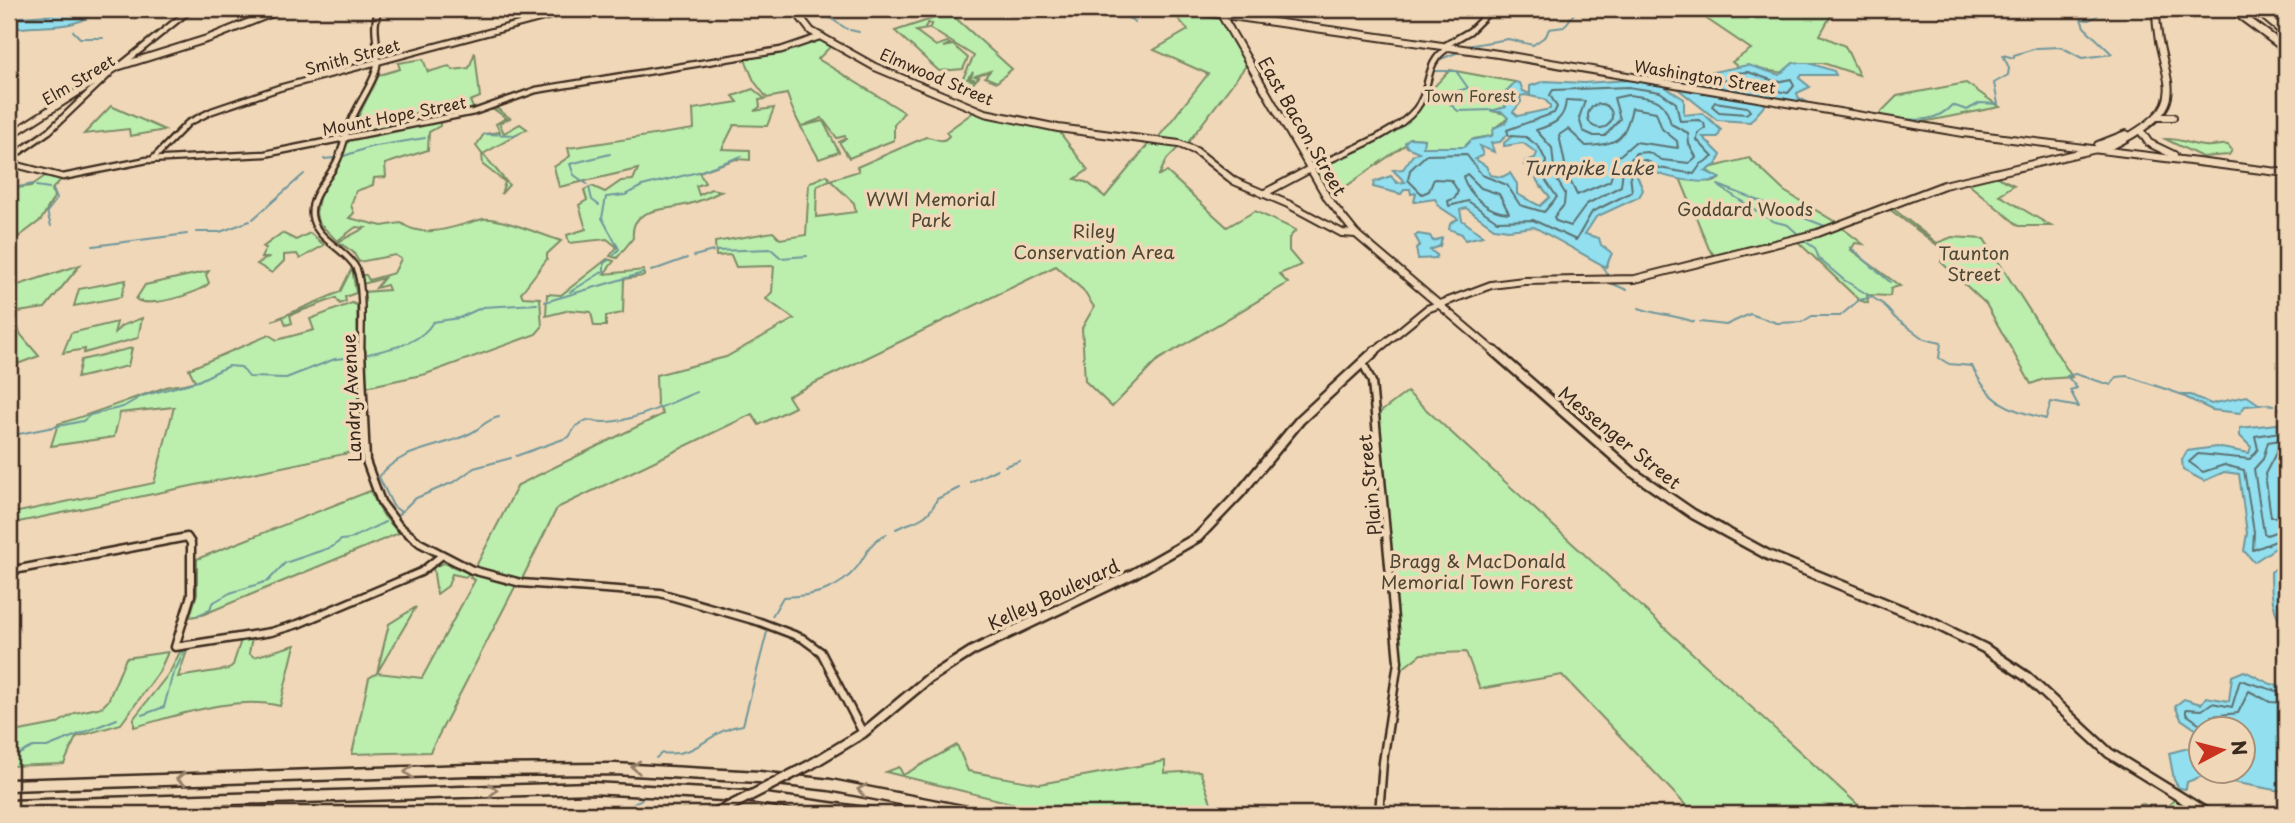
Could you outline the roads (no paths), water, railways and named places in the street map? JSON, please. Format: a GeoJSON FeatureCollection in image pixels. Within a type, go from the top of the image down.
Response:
{"type":"FeatureCollection","features":[{"type":"Feature","properties":{"kind":"highway"},"geometry":{"type":"LineString","coordinates":[[2232,9],[2286,49]]}},
{"type":"Feature","properties":{"kind":"highway"},"geometry":{"type":"LineString","coordinates":[[2256,9],[2286,34]]}},
{"type":"Feature","properties":{"kind":"highway"},"geometry":{"type":"LineString","coordinates":[[9,785],[550,767],[638,767],[799,780],[983,814]]}},
{"type":"Feature","properties":{"kind":"highway"},"geometry":{"type":"LineString","coordinates":[[9,806],[579,788],[730,794],[872,814]]}},
{"type":"Feature","properties":{"kind":"highway"},"geometry":{"type":"LineString","coordinates":[[958,809],[977,814]]}},
{"type":"Feature","properties":{"kind":"main road","name":"Elm Street"},"geometry":{"type":"LineString","coordinates":[[9,136],[118,66],[210,38],[282,9]]}},
{"type":"Feature","properties":{"kind":"main road","name":"Elmwood Street"},"geometry":{"type":"LineString","coordinates":[[794,9],[811,31],[880,69],[985,113],[1058,128],[1128,136]]}},
{"type":"Feature","properties":{"kind":"main road","name":"Washington Street"},"geometry":{"type":"LineString","coordinates":[[1182,9],[1221,12]]}},
{"type":"Feature","properties":{"kind":"main road","name":"Washington Street"},"geometry":{"type":"LineString","coordinates":[[1195,9],[1449,46],[1942,130],[2286,172]]}},
{"type":"Feature","properties":{"kind":"main road"},"geometry":{"type":"LineString","coordinates":[[2049,159],[2096,148],[2140,130],[2167,104],[2171,89],[2156,30],[2156,9]]}},
{"type":"Feature","properties":{"kind":"main road","name":"East Bacon Street"},"geometry":{"type":"LineString","coordinates":[[1221,12],[1310,169],[1333,206],[1356,234]]}},
{"type":"Feature","properties":{"kind":"main road"},"geometry":{"type":"LineString","coordinates":[[2156,117],[2173,117]]}},
{"type":"Feature","properties":{"kind":"main road","name":"Washington Street"},"geometry":{"type":"LineString","coordinates":[[1942,130],[2286,172]]}},
{"type":"Feature","properties":{"kind":"main road"},"geometry":{"type":"LineString","coordinates":[[1366,360],[1412,320],[1439,303],[1471,290],[1502,283],[1612,282],[1662,273],[1818,233],[1937,187],[2096,148],[2140,130]]}},
{"type":"Feature","properties":{"kind":"main road"},"geometry":{"type":"LineString","coordinates":[[2126,134],[2140,130]]}},
{"type":"Feature","properties":{"kind":"main road"},"geometry":{"type":"LineString","coordinates":[[2140,130],[2144,138],[2160,150],[2185,158]]}},
{"type":"Feature","properties":{"kind":"main road","name":"Messenger Street"},"geometry":{"type":"LineString","coordinates":[[1128,136],[1188,147],[1224,176],[1342,233],[1356,234],[1439,303],[1612,456],[1682,507],[1768,555],[1933,623],[1984,648],[2027,677],[2109,753],[2208,814]]}},
{"type":"Feature","properties":{"kind":"main road"},"geometry":{"type":"LineString","coordinates":[[2066,146],[2076,152]]}},
{"type":"Feature","properties":{"kind":"main road"},"geometry":{"type":"LineString","coordinates":[[1263,194],[1310,169]]}},
{"type":"Feature","properties":{"kind":"main road","name":"Kelley Boulevard"},"geometry":{"type":"LineString","coordinates":[[713,814],[810,765],[863,733],[928,679],[972,651],[1141,570],[1198,537],[1240,493],[1300,420],[1366,360]]}},
{"type":"Feature","properties":{"kind":"street"},"geometry":{"type":"LineString","coordinates":[[9,161],[49,131],[118,66],[191,9]]}},
{"type":"Feature","properties":{"kind":"street"},"geometry":{"type":"LineString","coordinates":[[379,9],[373,23],[380,62]]}},
{"type":"Feature","properties":{"kind":"street","name":"Smith Street"},"geometry":{"type":"LineString","coordinates":[[152,160],[197,117],[279,88],[576,9]]}},
{"type":"Feature","properties":{"kind":"street"},"geometry":{"type":"LineString","coordinates":[[1310,169],[1390,128],[1413,113],[1421,99],[1429,65],[1492,9]]}},
{"type":"Feature","properties":{"kind":"street","name":"Mount Hope Street"},"geometry":{"type":"LineString","coordinates":[[9,161],[63,177],[152,160],[246,157],[474,112],[536,90],[781,50],[822,36]]}},
{"type":"Feature","properties":{"kind":"street","name":"Landry Avenue"},"geometry":{"type":"LineString","coordinates":[[380,62],[345,138],[337,162],[315,200],[312,216],[317,229],[346,252],[359,274],[367,466],[377,493],[393,518],[409,535],[441,556],[479,573],[522,583],[660,593],[791,633],[821,652],[863,733]]}},
{"type":"Feature","properties":{"kind":"street","name":"Plain Street"},"geometry":{"type":"LineString","coordinates":[[1366,360],[1372,382],[1398,662],[1383,762],[1379,814]]}},
{"type":"Feature","properties":{"kind":"street"},"geometry":{"type":"LineString","coordinates":[[9,571],[187,537],[191,543],[192,587],[175,647],[271,632],[298,624],[421,572],[441,556]]}},
{"type":"Feature","properties":{"kind":"water"},"geometry":{"type":"Polygon","coordinates":[[[69,9],[96,9],[89,17],[69,24],[9,30],[9,18],[48,15],[69,9]]]}},
{"type":"Feature","properties":{"kind":"water"},"geometry":{"type":"Polygon","coordinates":[[[1793,63],[1809,63],[1834,71],[1836,75],[1801,75],[1799,78],[1810,87],[1797,93],[1800,102],[1686,83],[1677,79],[1748,65],[1779,75],[1793,63]]]}},
{"type":"Feature","properties":{"kind":"water","name":"Turnpike Lake"},"geometry":{"type":"Polygon","coordinates":[[[1629,80],[1662,85],[1684,99],[1684,115],[1703,113],[1721,130],[1718,137],[1703,137],[1721,155],[1716,165],[1705,171],[1720,178],[1714,181],[1682,180],[1641,168],[1637,175],[1643,190],[1639,197],[1596,217],[1585,234],[1599,238],[1601,245],[1612,253],[1606,267],[1534,227],[1508,230],[1494,228],[1466,208],[1460,210],[1462,220],[1483,236],[1465,240],[1462,234],[1449,229],[1450,224],[1458,219],[1440,207],[1435,199],[1414,202],[1416,193],[1411,194],[1410,189],[1405,189],[1401,194],[1373,187],[1374,182],[1391,176],[1397,183],[1405,182],[1393,170],[1403,169],[1413,155],[1419,152],[1407,147],[1405,142],[1410,138],[1424,139],[1423,147],[1464,147],[1471,140],[1492,136],[1494,128],[1505,123],[1508,118],[1502,112],[1491,111],[1506,107],[1502,97],[1515,82],[1520,83],[1523,91],[1530,94],[1530,86],[1545,81],[1584,83],[1629,80]],[[1520,96],[1521,102],[1513,112],[1518,116],[1550,109],[1544,99],[1520,96]],[[1507,135],[1500,142],[1491,143],[1494,152],[1480,146],[1483,155],[1475,159],[1486,166],[1490,175],[1502,177],[1510,173],[1517,184],[1517,194],[1540,206],[1550,197],[1537,181],[1535,172],[1541,167],[1524,165],[1525,161],[1535,158],[1537,153],[1523,143],[1504,146],[1512,136],[1507,135]]]}},
{"type":"Feature","properties":{"kind":"water"},"geometry":{"type":"Polygon","coordinates":[[[1677,88],[1767,103],[1750,122],[1717,120],[1677,88]]]}},
{"type":"Feature","properties":{"kind":"water"},"geometry":{"type":"Polygon","coordinates":[[[1415,236],[1430,236],[1433,241],[1442,238],[1440,246],[1430,250],[1437,255],[1436,258],[1418,259],[1416,248],[1420,245],[1415,236]]]}},
{"type":"Feature","properties":{"kind":"water"},"geometry":{"type":"Polygon","coordinates":[[[2181,395],[2191,395],[2211,404],[2247,396],[2260,405],[2245,406],[2240,413],[2212,410],[2181,395]]]}},
{"type":"Feature","properties":{"kind":"water"},"geometry":{"type":"Polygon","coordinates":[[[2286,425],[2286,545],[2283,543],[2254,562],[2244,551],[2247,533],[2239,474],[2224,472],[2204,481],[2183,470],[2182,460],[2187,451],[2216,447],[2249,453],[2251,447],[2240,436],[2240,428],[2286,425]]]}},
{"type":"Feature","properties":{"kind":"water"},"geometry":{"type":"Polygon","coordinates":[[[2286,561],[2286,631],[2273,603],[2271,572],[2286,561]]]}},
{"type":"Feature","properties":{"kind":"water"},"geometry":{"type":"Polygon","coordinates":[[[2244,671],[2270,684],[2286,687],[2286,792],[2243,784],[2256,784],[2256,714],[2186,714],[2186,722],[2181,719],[2175,706],[2184,699],[2201,704],[2206,697],[2229,701],[2232,676],[2244,671]]]}},
{"type":"Feature","properties":{"kind":"water"},"geometry":{"type":"Polygon","coordinates":[[[2186,749],[2186,789],[2179,788],[2174,780],[2169,753],[2186,749]]]}},
{"type":"Feature","properties":{"kind":"waterway"},"geometry":{"type":"LineString","coordinates":[[816,9],[847,29]]}},
{"type":"Feature","properties":{"kind":"waterway"},"geometry":{"type":"LineString","coordinates":[[1114,9],[1135,22]]}},
{"type":"Feature","properties":{"kind":"waterway"},"geometry":{"type":"LineString","coordinates":[[1467,46],[1508,39],[1533,45],[1546,36],[1549,29],[1564,27],[1576,11],[1596,9]]}},
{"type":"Feature","properties":{"kind":"waterway"},"geometry":{"type":"LineString","coordinates":[[1891,118],[1924,119],[1939,115],[1952,105],[1967,110],[1980,103],[1998,104],[1994,83],[2008,75],[2009,68],[2003,55],[2014,58],[2014,55],[2037,48],[2061,47],[2082,58],[2112,54],[2084,27],[2081,19],[2089,20],[2098,15],[2095,10],[2098,9]]}},
{"type":"Feature","properties":{"kind":"waterway"},"geometry":{"type":"LineString","coordinates":[[850,30],[859,32]]}},
{"type":"Feature","properties":{"kind":"waterway"},"geometry":{"type":"LineString","coordinates":[[73,31],[80,38],[103,38]]}},
{"type":"Feature","properties":{"kind":"waterway"},"geometry":{"type":"LineString","coordinates":[[1438,60],[1459,52]]}},
{"type":"Feature","properties":{"kind":"waterway"},"geometry":{"type":"LineString","coordinates":[[1434,71],[1456,71],[1468,88],[1458,91],[1459,96],[1450,104],[1458,111],[1493,110]]}},
{"type":"Feature","properties":{"kind":"waterway"},"geometry":{"type":"LineString","coordinates":[[1799,98],[1813,105]]}},
{"type":"Feature","properties":{"kind":"waterway"},"geometry":{"type":"LineString","coordinates":[[1823,112],[1886,123]]}},
{"type":"Feature","properties":{"kind":"waterway"},"geometry":{"type":"LineString","coordinates":[[484,134],[517,135]]}},
{"type":"Feature","properties":{"kind":"waterway"},"geometry":{"type":"LineString","coordinates":[[344,156],[370,147],[425,138]]}},
{"type":"Feature","properties":{"kind":"waterway"},"geometry":{"type":"LineString","coordinates":[[587,184],[574,175],[570,164],[610,154]]}},
{"type":"Feature","properties":{"kind":"waterway"},"geometry":{"type":"LineString","coordinates":[[701,171],[742,156]]}},
{"type":"Feature","properties":{"kind":"waterway"},"geometry":{"type":"LineString","coordinates":[[324,159],[334,158]]}},
{"type":"Feature","properties":{"kind":"waterway"},"geometry":{"type":"LineString","coordinates":[[614,255],[619,249],[602,218],[606,197],[625,195],[642,186],[698,172]]}},
{"type":"Feature","properties":{"kind":"waterway"},"geometry":{"type":"LineString","coordinates":[[253,219],[304,174]]}},
{"type":"Feature","properties":{"kind":"waterway"},"geometry":{"type":"LineString","coordinates":[[9,189],[33,184]]}},
{"type":"Feature","properties":{"kind":"waterway"},"geometry":{"type":"LineString","coordinates":[[1718,185],[1825,226]]}},
{"type":"Feature","properties":{"kind":"waterway"},"geometry":{"type":"LineString","coordinates":[[36,186],[49,188]]}},
{"type":"Feature","properties":{"kind":"waterway"},"geometry":{"type":"LineString","coordinates":[[589,187],[592,200],[599,205]]}},
{"type":"Feature","properties":{"kind":"waterway"},"geometry":{"type":"LineString","coordinates":[[1720,187],[1772,221],[1788,225],[1799,235]]}},
{"type":"Feature","properties":{"kind":"waterway"},"geometry":{"type":"LineString","coordinates":[[51,226],[47,212],[57,199],[53,189]]}},
{"type":"Feature","properties":{"kind":"waterway"},"geometry":{"type":"LineString","coordinates":[[196,232],[220,232],[250,221]]}},
{"type":"Feature","properties":{"kind":"waterway"},"geometry":{"type":"LineString","coordinates":[[93,246],[187,234]]}},
{"type":"Feature","properties":{"kind":"waterway"},"geometry":{"type":"LineString","coordinates":[[1803,240],[1815,248],[1819,259],[1844,280],[1883,304],[1895,318],[1924,339],[1941,343],[1939,358],[1949,364],[1972,366],[1985,388],[2010,408],[2046,419],[2051,402],[2079,407],[2070,390],[2077,388],[2067,376],[2075,374],[2111,385],[2117,377],[2127,376],[2183,395]]}},
{"type":"Feature","properties":{"kind":"waterway"},"geometry":{"type":"LineString","coordinates":[[1850,247],[1890,282]]}},
{"type":"Feature","properties":{"kind":"waterway"},"geometry":{"type":"LineString","coordinates":[[716,251],[771,249],[781,258],[807,256]]}},
{"type":"Feature","properties":{"kind":"waterway"},"geometry":{"type":"LineString","coordinates":[[694,256],[713,251]]}},
{"type":"Feature","properties":{"kind":"waterway"},"geometry":{"type":"LineString","coordinates":[[651,271],[687,258]]}},
{"type":"Feature","properties":{"kind":"waterway"},"geometry":{"type":"LineString","coordinates":[[570,292],[604,271],[604,263],[609,260]]}},
{"type":"Feature","properties":{"kind":"waterway"},"geometry":{"type":"LineString","coordinates":[[1602,266],[1608,276]]}},
{"type":"Feature","properties":{"kind":"waterway"},"geometry":{"type":"LineString","coordinates":[[545,302],[643,273]]}},
{"type":"Feature","properties":{"kind":"waterway"},"geometry":{"type":"LineString","coordinates":[[1613,284],[1627,290]]}},
{"type":"Feature","properties":{"kind":"waterway"},"geometry":{"type":"LineString","coordinates":[[1700,322],[1726,325],[1750,314],[1777,323],[1802,322],[1812,316],[1840,316],[1859,300],[1869,298]]}},
{"type":"Feature","properties":{"kind":"waterway"},"geometry":{"type":"LineString","coordinates":[[368,354],[413,341],[433,322],[459,318],[483,307],[537,304]]}},
{"type":"Feature","properties":{"kind":"waterway"},"geometry":{"type":"LineString","coordinates":[[1639,308],[1694,322]]}},
{"type":"Feature","properties":{"kind":"waterway"},"geometry":{"type":"LineString","coordinates":[[9,436],[83,421],[90,415],[123,407],[142,396],[198,381],[228,366],[241,367],[249,377],[286,378],[335,359],[356,357]]}},
{"type":"Feature","properties":{"kind":"waterway"},"geometry":{"type":"LineString","coordinates":[[516,456],[569,437],[576,426],[587,420],[601,422],[629,419],[697,392]]}},
{"type":"Feature","properties":{"kind":"waterway"},"geometry":{"type":"LineString","coordinates":[[2259,404],[2274,405]]}},
{"type":"Feature","properties":{"kind":"waterway"},"geometry":{"type":"LineString","coordinates":[[2279,408],[2286,414]]}},
{"type":"Feature","properties":{"kind":"waterway"},"geometry":{"type":"LineString","coordinates":[[401,512],[393,506],[379,477],[388,467],[410,454],[471,433],[499,417]]}},
{"type":"Feature","properties":{"kind":"waterway"},"geometry":{"type":"LineString","coordinates":[[401,512],[414,499],[456,481],[474,468],[511,458]]}},
{"type":"Feature","properties":{"kind":"waterway"},"geometry":{"type":"LineString","coordinates":[[1005,466],[1020,461]]}},
{"type":"Feature","properties":{"kind":"waterway"},"geometry":{"type":"LineString","coordinates":[[970,482],[997,469]]}},
{"type":"Feature","properties":{"kind":"waterway"},"geometry":{"type":"LineString","coordinates":[[896,529],[925,516],[937,499],[959,488]]}},
{"type":"Feature","properties":{"kind":"waterway"},"geometry":{"type":"LineString","coordinates":[[198,615],[210,610],[212,603],[230,593],[268,581],[285,563],[332,547],[341,540],[350,539],[385,522]]}},
{"type":"Feature","properties":{"kind":"waterway"},"geometry":{"type":"LineString","coordinates":[[772,616],[783,597],[805,595],[834,587],[851,574],[873,544],[887,534]]}},
{"type":"Feature","properties":{"kind":"waterway"},"geometry":{"type":"LineString","coordinates":[[656,758],[662,753],[686,751],[721,732],[743,725],[767,632]]}},
{"type":"Feature","properties":{"kind":"waterway"},"geometry":{"type":"LineString","coordinates":[[142,715],[164,707],[172,677],[184,652]]}},
{"type":"Feature","properties":{"kind":"waterway"},"geometry":{"type":"LineString","coordinates":[[9,759],[33,747],[47,747],[117,719]]}},
{"type":"Feature","properties":{"kind":"waterway"},"geometry":{"type":"LineString","coordinates":[[619,814],[643,798]]}},
{"type":"Feature","properties":{"kind":"park label","name":"Town Forest"},"geometry":{"type":"Point","coordinates":[1470,95]}},
{"type":"Feature","properties":{"kind":"park label","name":"WWI Memorial Park"},"geometry":{"type":"Point","coordinates":[931,208]}},
{"type":"Feature","properties":{"kind":"park label","name":"Goddard Woods"},"geometry":{"type":"Point","coordinates":[1745,208]}},
{"type":"Feature","properties":{"kind":"park label","name":"Riley Conservation Area"},"geometry":{"type":"Point","coordinates":[1094,240]}},
{"type":"Feature","properties":{"kind":"park label","name":"Taunton Street"},"geometry":{"type":"Point","coordinates":[1974,262]}},
{"type":"Feature","properties":{"kind":"park label","name":"Bragg & MacDonald Memorial Town Forest"},"geometry":{"type":"Point","coordinates":[1477,570]}}]}
